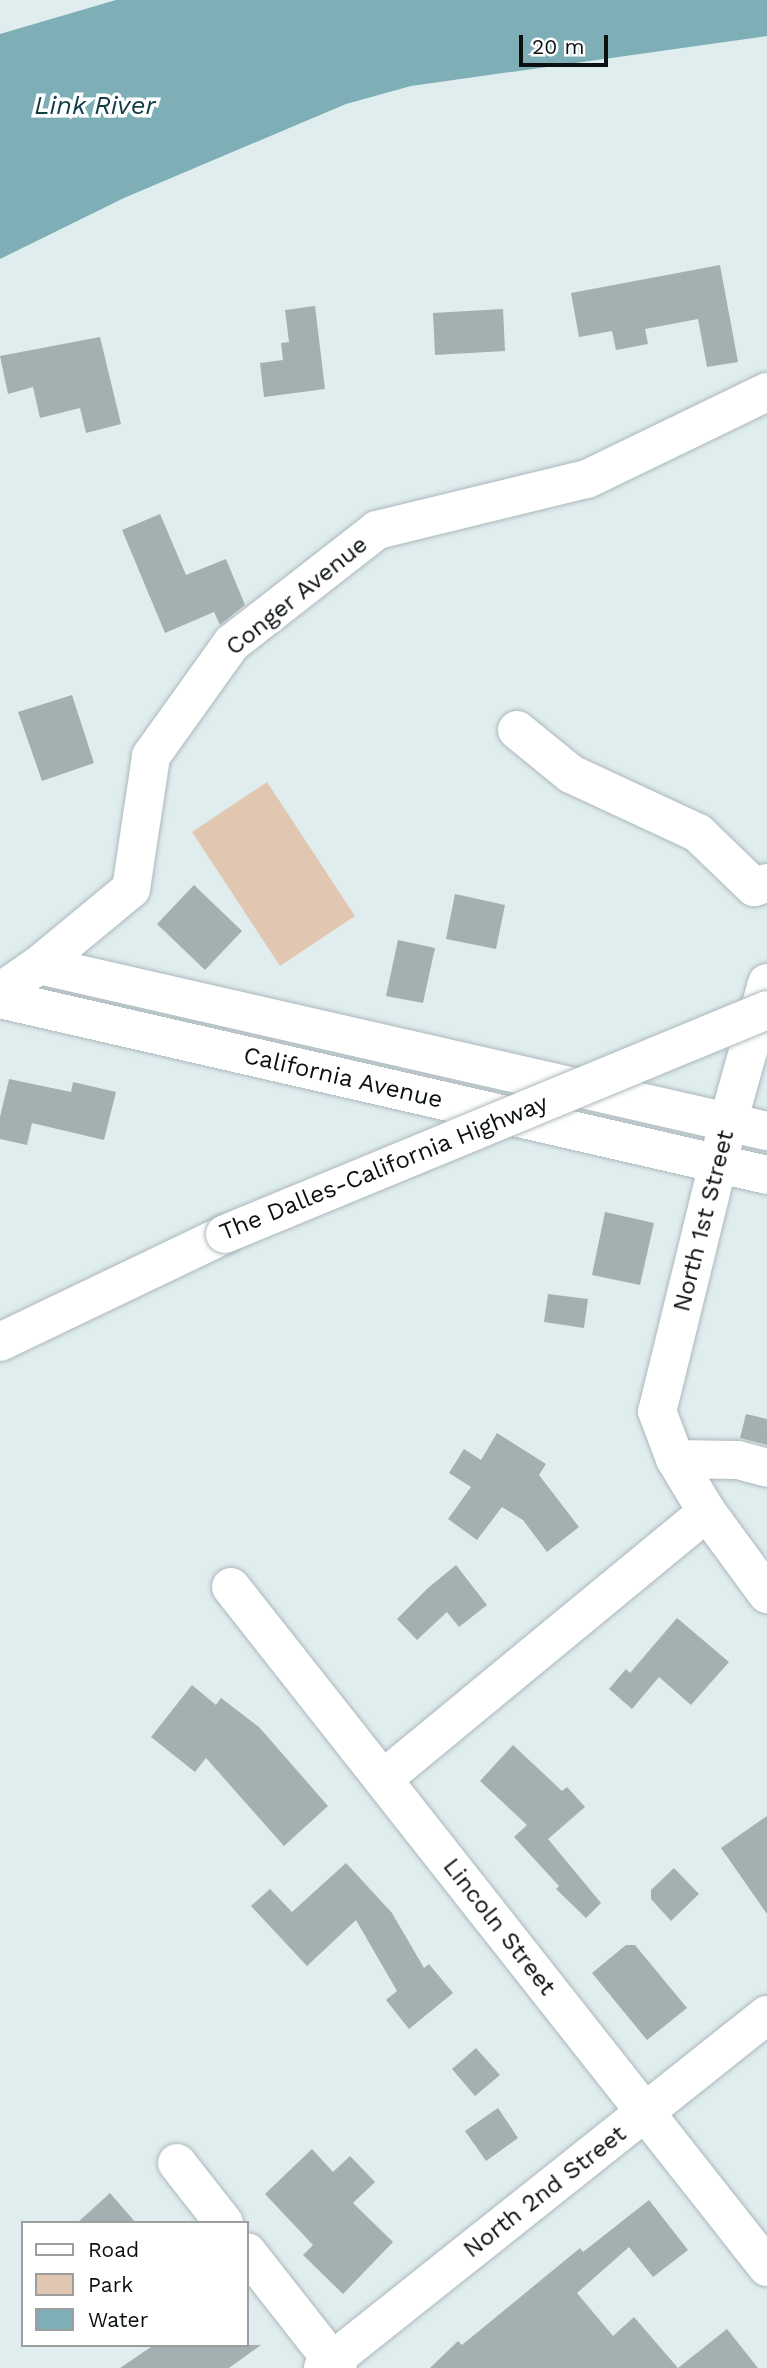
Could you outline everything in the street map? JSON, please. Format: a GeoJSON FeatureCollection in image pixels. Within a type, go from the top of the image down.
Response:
{"type":"FeatureCollection","features":[{"type":"Feature","properties":{"kind":"main road","name":"Conger Avenue"},"geometry":{"type":"LineString","coordinates":[[0,992],[39,965],[131,889],[151,756],[232,643],[377,530],[587,479],[767,392]]}},
{"type":"Feature","properties":{"kind":"main road"},"geometry":{"type":"LineString","coordinates":[[517,730],[570,774],[698,832],[754,887],[767,883]]}},
{"type":"Feature","properties":{"kind":"main road","name":"California Avenue"},"geometry":{"type":"LineString","coordinates":[[39,965],[767,1131]]}},
{"type":"Feature","properties":{"kind":"main road","name":"North 1st Street"},"geometry":{"type":"LineString","coordinates":[[767,983],[728,1123],[657,1410],[675,1459],[706,1512],[767,1594]]}},
{"type":"Feature","properties":{"kind":"main road","name":"California Avenue"},"geometry":{"type":"LineString","coordinates":[[0,999],[767,1175]]}},
{"type":"Feature","properties":{"kind":"main road","name":"The Dalles-California Highway"},"geometry":{"type":"LineString","coordinates":[[0,1322],[225,1234],[767,1010]]}},
{"type":"Feature","properties":{"kind":"main road"},"geometry":{"type":"LineString","coordinates":[[0,1342],[225,1234]]}},
{"type":"Feature","properties":{"kind":"main road"},"geometry":{"type":"LineString","coordinates":[[675,1459],[738,1460],[767,1468]]}},
{"type":"Feature","properties":{"kind":"main road"},"geometry":{"type":"LineString","coordinates":[[383,1779],[706,1512]]}},
{"type":"Feature","properties":{"kind":"main road","name":"Lincoln Street"},"geometry":{"type":"LineString","coordinates":[[231,1587],[767,2267]]}},
{"type":"Feature","properties":{"kind":"main road","name":"North 2nd Street"},"geometry":{"type":"LineString","coordinates":[[331,2365],[767,2015]]}},
{"type":"Feature","properties":{"kind":"main road"},"geometry":{"type":"LineString","coordinates":[[177,2164],[221,2221]]}},
{"type":"Feature","properties":{"kind":"main road"},"geometry":{"type":"LineString","coordinates":[[248,2253],[331,2365]]}},
{"type":"Feature","properties":{"kind":"green space"},"geometry":{"type":"Polygon","coordinates":[[[267,782],[355,916],[280,966],[192,832],[267,782]]]}},
{"type":"Feature","properties":{"kind":"water","name":"Link River"},"geometry":{"type":"Polygon","coordinates":[[[116,0],[767,0],[767,36],[411,86],[346,104],[124,198],[0,259],[0,34],[116,0]]]}},
{"type":"Feature","properties":{"kind":"building"},"geometry":{"type":"Polygon","coordinates":[[[720,265],[738,362],[707,367],[698,319],[645,329],[648,344],[616,350],[612,331],[579,337],[571,293],[720,265]]]}},
{"type":"Feature","properties":{"kind":"building"},"geometry":{"type":"Polygon","coordinates":[[[315,306],[325,389],[264,397],[260,363],[283,360],[281,343],[289,342],[285,310],[315,306]]]}},
{"type":"Feature","properties":{"kind":"building"},"geometry":{"type":"Polygon","coordinates":[[[503,309],[505,351],[435,355],[433,313],[503,309]]]}},
{"type":"Feature","properties":{"kind":"building"},"geometry":{"type":"Polygon","coordinates":[[[100,337],[121,424],[86,433],[80,408],[40,418],[33,387],[8,394],[0,356],[100,337]]]}},
{"type":"Feature","properties":{"kind":"building"},"geometry":{"type":"Polygon","coordinates":[[[160,514],[186,575],[226,559],[245,605],[220,625],[214,612],[165,633],[122,530],[160,514]]]}},
{"type":"Feature","properties":{"kind":"building"},"geometry":{"type":"Polygon","coordinates":[[[72,695],[94,763],[42,781],[18,712],[72,695]]]}},
{"type":"Feature","properties":{"kind":"building"},"geometry":{"type":"Polygon","coordinates":[[[194,885],[242,931],[205,970],[157,924],[194,885]]]}},
{"type":"Feature","properties":{"kind":"building"},"geometry":{"type":"Polygon","coordinates":[[[455,894],[505,905],[496,949],[446,939],[455,894]]]}},
{"type":"Feature","properties":{"kind":"building"},"geometry":{"type":"Polygon","coordinates":[[[398,940],[435,948],[423,1003],[386,996],[398,940]]]}},
{"type":"Feature","properties":{"kind":"building"},"geometry":{"type":"Polygon","coordinates":[[[9,1079],[71,1092],[73,1082],[116,1092],[104,1140],[32,1123],[27,1145],[0,1139],[0,1117],[9,1079]]]}},
{"type":"Feature","properties":{"kind":"building"},"geometry":{"type":"Polygon","coordinates":[[[605,1212],[654,1223],[640,1285],[592,1275],[605,1212]]]}},
{"type":"Feature","properties":{"kind":"building"},"geometry":{"type":"Polygon","coordinates":[[[548,1294],[588,1299],[584,1328],[544,1322],[548,1294]]]}},
{"type":"Feature","properties":{"kind":"building"},"geometry":{"type":"Polygon","coordinates":[[[746,1414],[767,1419],[767,1445],[740,1438],[746,1414]]]}},
{"type":"Feature","properties":{"kind":"building"},"geometry":{"type":"Polygon","coordinates":[[[497,1433],[546,1464],[539,1475],[579,1527],[547,1552],[523,1520],[502,1507],[477,1540],[448,1519],[471,1487],[449,1473],[464,1449],[481,1460],[497,1433]]]}},
{"type":"Feature","properties":{"kind":"building"},"geometry":{"type":"Polygon","coordinates":[[[456,1565],[487,1605],[459,1627],[447,1612],[417,1640],[397,1619],[456,1565]]]}},
{"type":"Feature","properties":{"kind":"building"},"geometry":{"type":"Polygon","coordinates":[[[677,1618],[729,1662],[691,1705],[659,1677],[632,1709],[609,1689],[626,1669],[630,1673],[677,1618]]]}},
{"type":"Feature","properties":{"kind":"building"},"geometry":{"type":"Polygon","coordinates":[[[192,1685],[216,1705],[221,1698],[259,1727],[328,1806],[284,1846],[206,1758],[195,1772],[151,1737],[192,1685]]]}},
{"type":"Feature","properties":{"kind":"building"},"geometry":{"type":"Polygon","coordinates":[[[513,1745],[562,1791],[567,1787],[585,1807],[548,1839],[601,1903],[586,1918],[556,1889],[559,1886],[514,1837],[527,1825],[480,1781],[513,1745]]]}},
{"type":"Feature","properties":{"kind":"building"},"geometry":{"type":"Polygon","coordinates":[[[767,1816],[767,1914],[721,1848],[767,1816]]]}},
{"type":"Feature","properties":{"kind":"building"},"geometry":{"type":"Polygon","coordinates":[[[346,1863],[392,1913],[424,1968],[429,1964],[453,1993],[409,2029],[386,2000],[397,1991],[356,1920],[307,1966],[251,1906],[270,1889],[292,1912],[346,1863]]]}},
{"type":"Feature","properties":{"kind":"building"},"geometry":{"type":"Polygon","coordinates":[[[674,1868],[699,1894],[671,1921],[651,1899],[651,1890],[674,1868]]]}},
{"type":"Feature","properties":{"kind":"building"},"geometry":{"type":"Polygon","coordinates":[[[626,1945],[635,1945],[687,2008],[647,2040],[592,1973],[626,1945]]]}},
{"type":"Feature","properties":{"kind":"building"},"geometry":{"type":"Polygon","coordinates":[[[476,2048],[500,2075],[475,2096],[452,2069],[476,2048]]]}},
{"type":"Feature","properties":{"kind":"building"},"geometry":{"type":"Polygon","coordinates":[[[498,2108],[518,2138],[486,2161],[465,2131],[498,2108]]]}},
{"type":"Feature","properties":{"kind":"building"},"geometry":{"type":"Polygon","coordinates":[[[312,2149],[333,2172],[350,2156],[375,2182],[353,2203],[393,2242],[343,2294],[303,2255],[313,2245],[265,2194],[312,2149]]]}},
{"type":"Feature","properties":{"kind":"building"},"geometry":{"type":"Polygon","coordinates":[[[110,2193],[134,2221],[79,2221],[110,2193]]]}},
{"type":"Feature","properties":{"kind":"building"},"geometry":{"type":"Polygon","coordinates":[[[649,2200],[688,2250],[653,2277],[629,2247],[577,2293],[613,2336],[634,2317],[678,2368],[430,2368],[458,2341],[462,2345],[580,2248],[583,2252],[649,2200]]]}},
{"type":"Feature","properties":{"kind":"building"},"geometry":{"type":"Polygon","coordinates":[[[727,2329],[758,2368],[678,2368],[727,2329]]]}},
{"type":"Feature","properties":{"kind":"building"},"geometry":{"type":"Polygon","coordinates":[[[261,2345],[229,2368],[120,2368],[151,2347],[261,2345]]]}}]}
